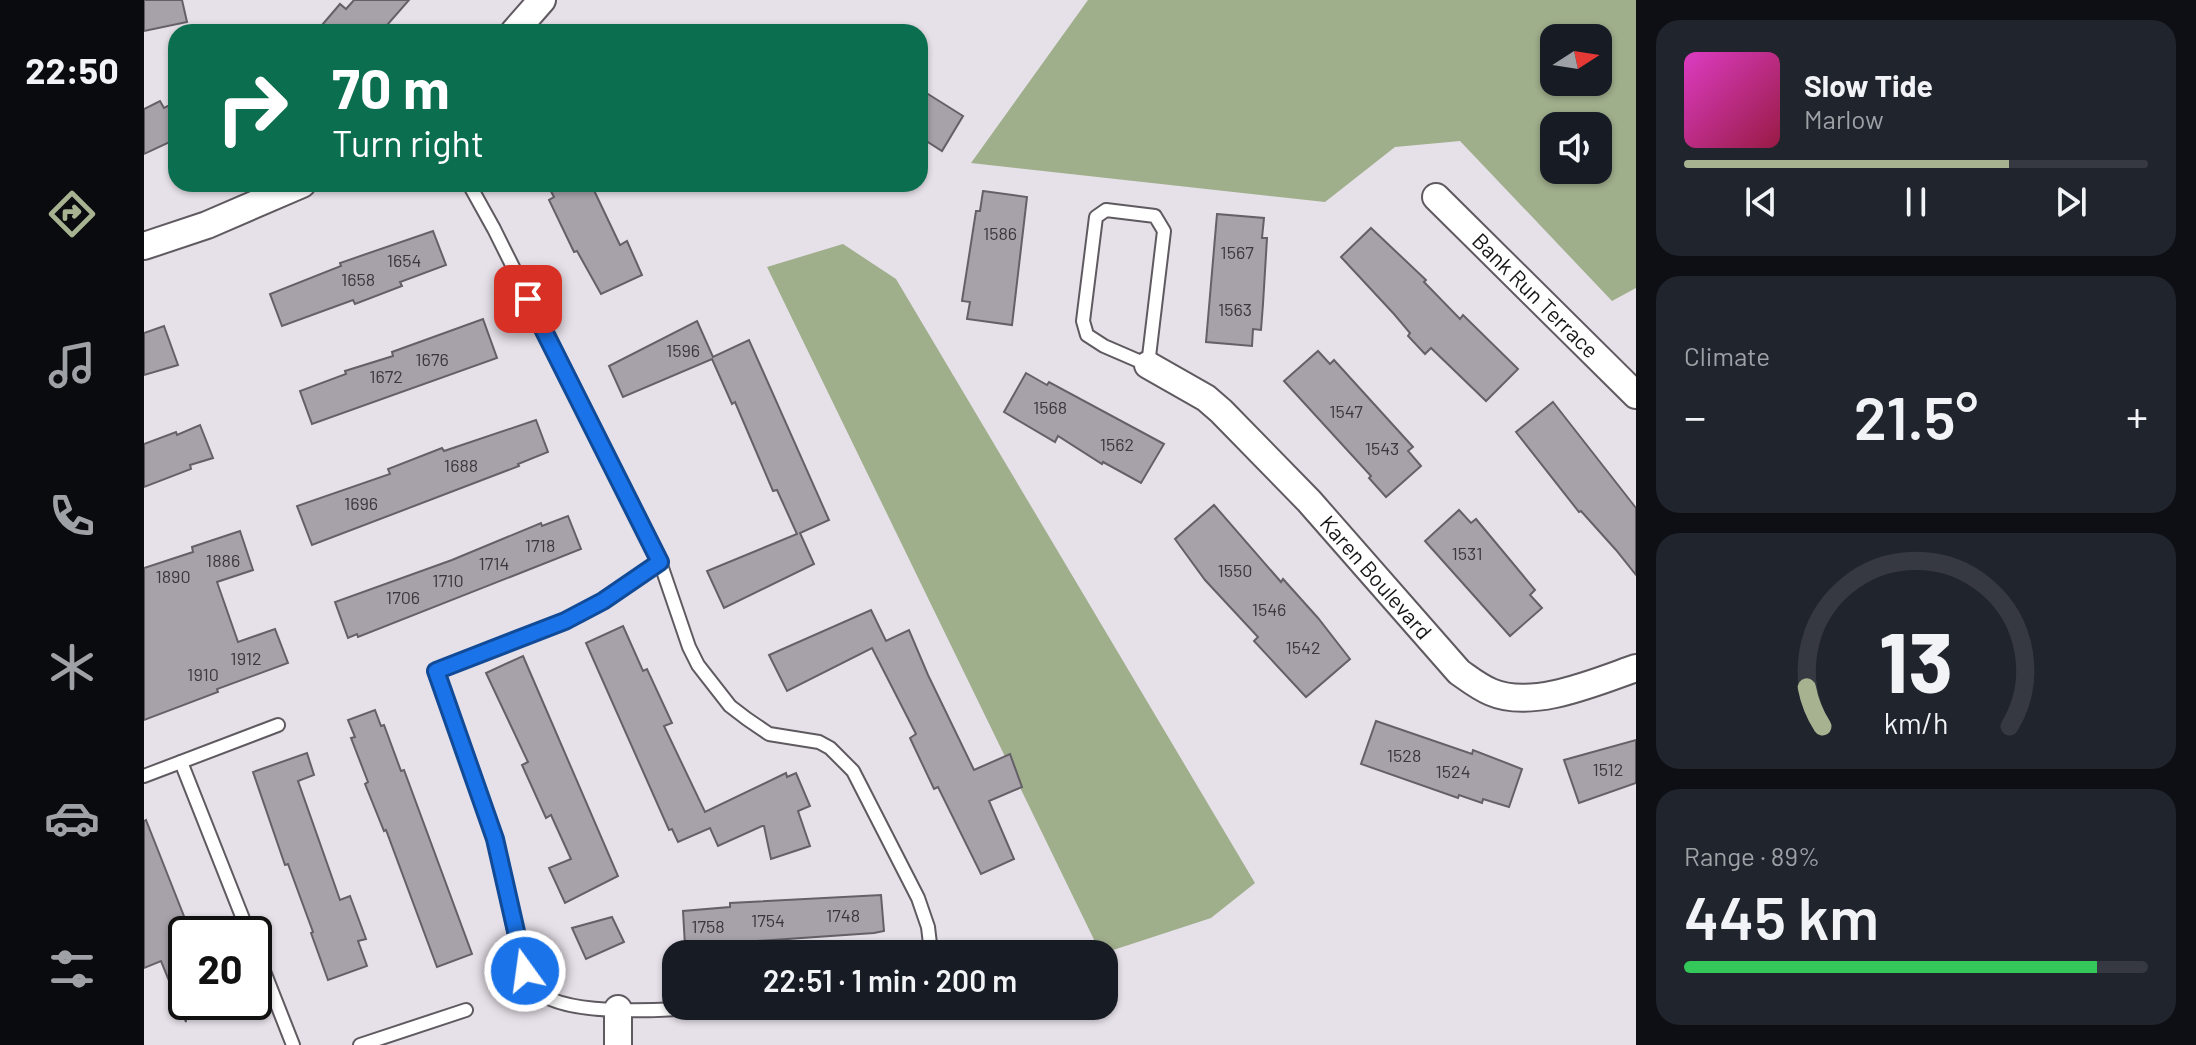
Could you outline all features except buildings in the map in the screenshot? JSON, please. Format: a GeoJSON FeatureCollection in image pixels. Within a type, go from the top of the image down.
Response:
{"type":"FeatureCollection","features":[{"type":"Feature","properties":{"kind":"street"},"geometry":{"type":"LineString","coordinates":[[521,24],[542,0]]}},
{"type":"Feature","properties":{"kind":"street"},"geometry":{"type":"LineString","coordinates":[[144,246],[207,225],[283,192]]}},
{"type":"Feature","properties":{"kind":"street","name":"Bank Run Terrace"},"geometry":{"type":"LineString","coordinates":[[1436,197],[1636,395]]}},
{"type":"Feature","properties":{"kind":"street","name":"Karen Boulevard"},"geometry":{"type":"LineString","coordinates":[[1148,365],[1206,398],[1221,411],[1309,501],[1459,672],[1492,693],[1517,698],[1571,691],[1636,668]]}},
{"type":"Feature","properties":{"kind":"street"},"geometry":{"type":"LineString","coordinates":[[618,1009],[618,1045]]}},
{"type":"Feature","properties":{"kind":"lane"},"geometry":{"type":"LineString","coordinates":[[473,192],[660,562],[698,665],[730,706],[769,734],[819,742],[830,748],[853,771],[918,898],[930,940]]}},
{"type":"Feature","properties":{"kind":"lane"},"geometry":{"type":"LineString","coordinates":[[1106,210],[1155,216],[1164,231],[1148,365],[1087,335],[1083,321],[1096,217],[1106,210]]}},
{"type":"Feature","properties":{"kind":"lane"},"geometry":{"type":"LineString","coordinates":[[660,562],[603,601],[565,621],[436,671],[495,839],[525,971],[537,991],[552,1001],[587,1009],[662,1008]]}},
{"type":"Feature","properties":{"kind":"lane"},"geometry":{"type":"LineString","coordinates":[[144,776],[278,725]]}},
{"type":"Feature","properties":{"kind":"lane"},"geometry":{"type":"LineString","coordinates":[[181,762],[242,916]]}},
{"type":"Feature","properties":{"kind":"lane"},"geometry":{"type":"LineString","coordinates":[[272,992],[293,1045]]}},
{"type":"Feature","properties":{"kind":"lane"},"geometry":{"type":"LineString","coordinates":[[360,1045],[466,1010]]}},
{"type":"Feature","properties":{"kind":"green space"},"geometry":{"type":"Polygon","coordinates":[[[1088,0],[1636,0],[1636,288],[1612,301],[1460,141],[1395,147],[1325,202],[971,163],[1088,0]]]}},
{"type":"Feature","properties":{"kind":"green space"},"geometry":{"type":"Polygon","coordinates":[[[843,244],[896,279],[1255,883],[1211,918],[1118,948],[1118,940],[1094,940],[767,267],[843,244]]]}},
{"type":"Feature","properties":{"kind":"route"},"geometry":{"type":"LineString","coordinates":[[525,971],[495,839],[436,671],[565,621],[603,601],[660,562],[528,299]]}}]}
